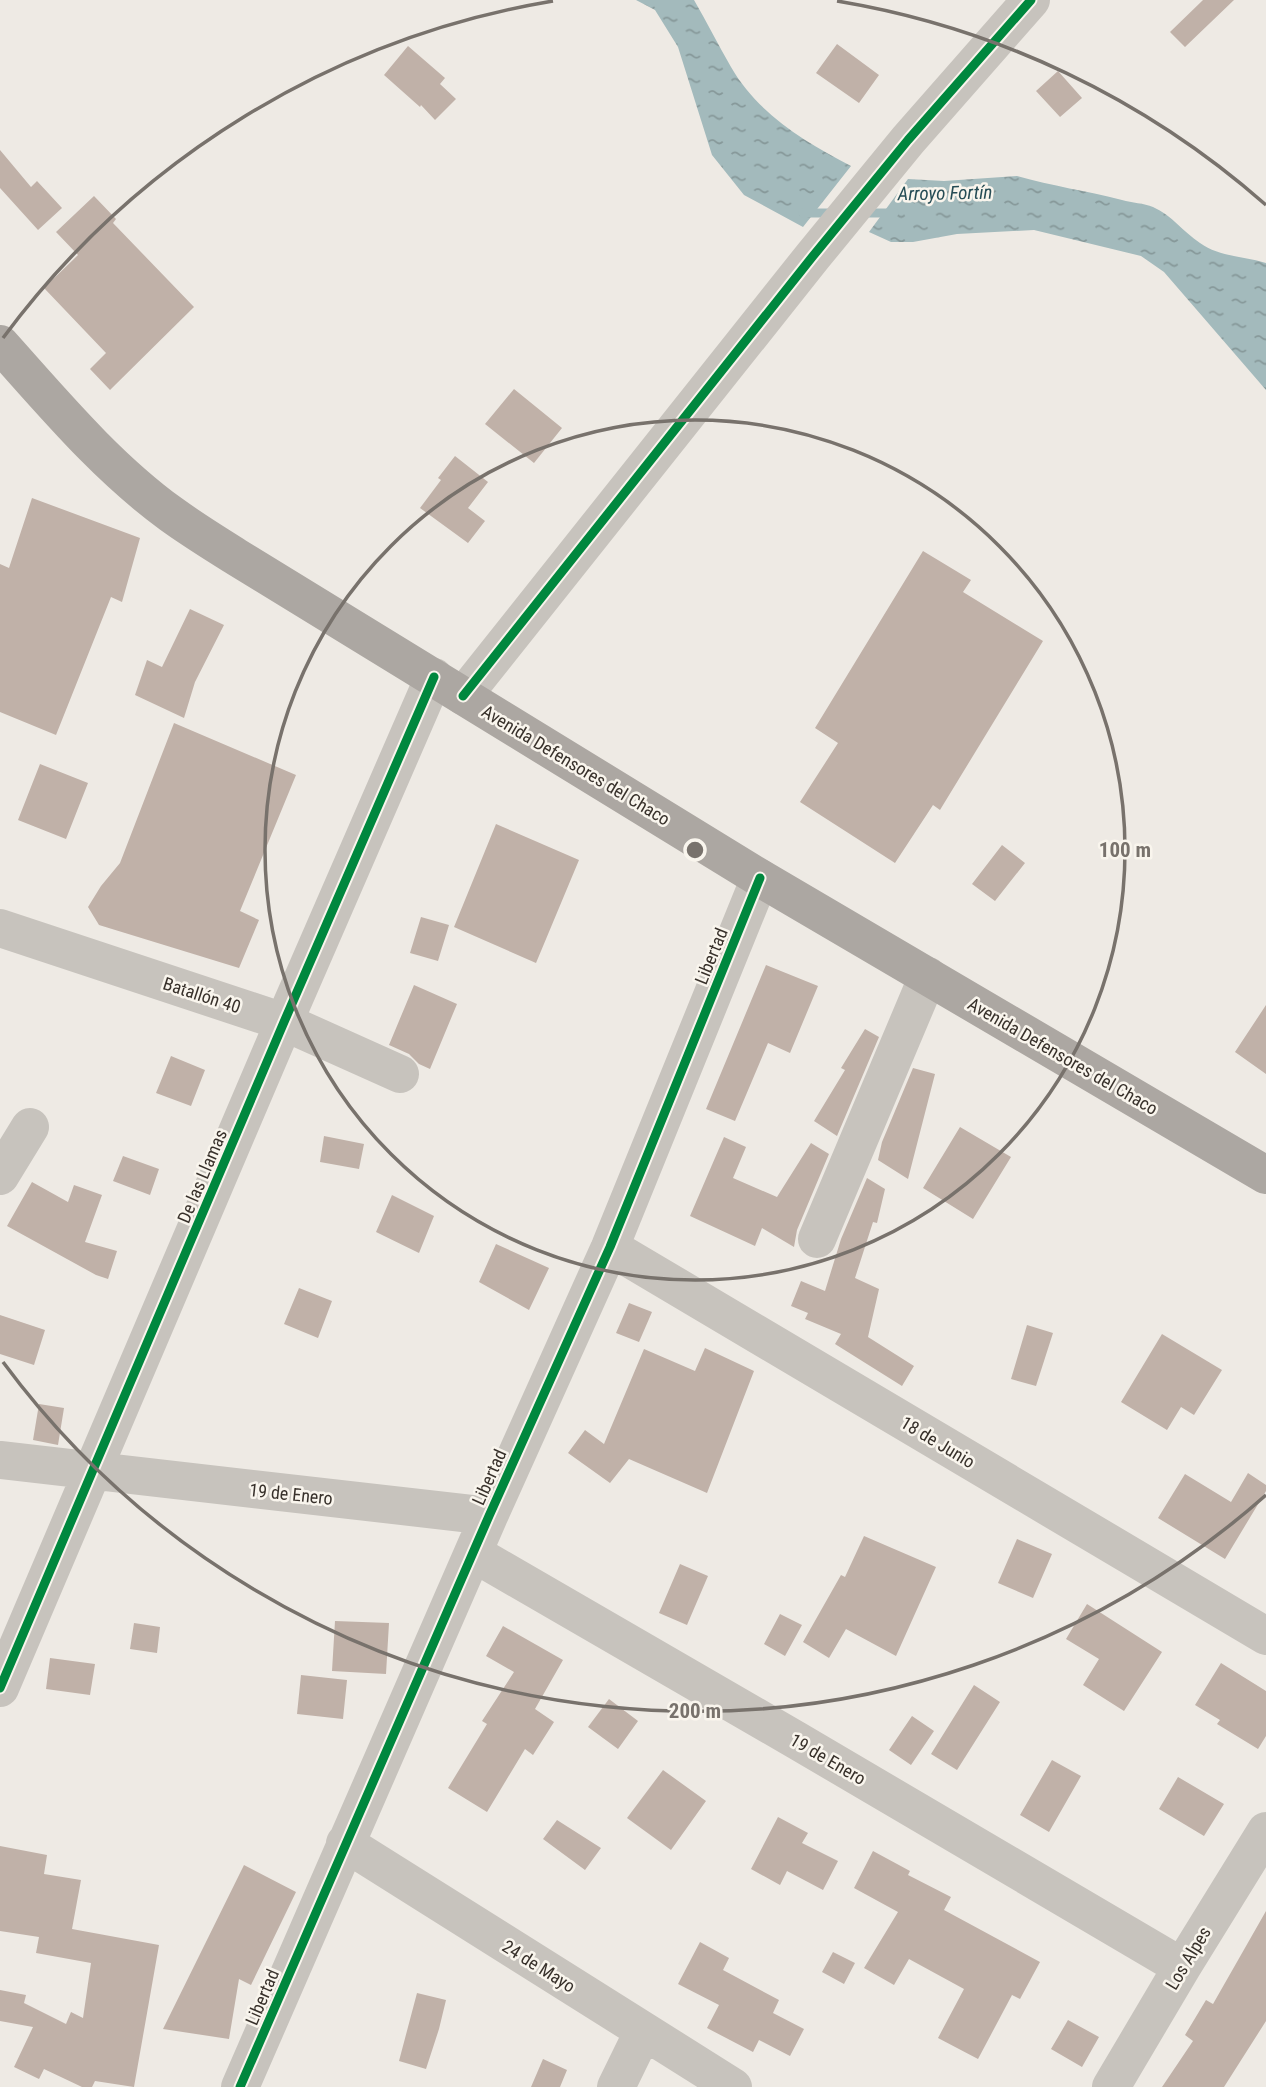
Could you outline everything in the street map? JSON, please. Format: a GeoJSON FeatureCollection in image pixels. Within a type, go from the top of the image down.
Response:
{"type":"FeatureCollection","features":[{"type":"Feature","properties":{"kind":"main road","name":"Avenida Defensores del Chaco"},"geometry":{"type":"LineString","coordinates":[[0,344],[72,425],[108,461],[170,514],[760,878],[1266,1175]]}},
{"type":"Feature","properties":{"kind":"street","name":"De las Llamas"},"geometry":{"type":"LineString","coordinates":[[0,1688],[284,1023],[449,687],[908,140],[1031,0]]}},
{"type":"Feature","properties":{"kind":"street","name":"Libertad"},"geometry":{"type":"LineString","coordinates":[[240,2087],[489,1516],[610,1247],[760,878]]}},
{"type":"Feature","properties":{"kind":"street","name":"Batallón 40"},"geometry":{"type":"LineString","coordinates":[[0,928],[284,1023],[400,1074]]}},
{"type":"Feature","properties":{"kind":"street"},"geometry":{"type":"LineString","coordinates":[[817,1239],[928,976]]}},
{"type":"Feature","properties":{"kind":"street"},"geometry":{"type":"LineString","coordinates":[[0,1176],[30,1126]]}},
{"type":"Feature","properties":{"kind":"street","name":"18 de Junio"},"geometry":{"type":"LineString","coordinates":[[610,1247],[1266,1636]]}},
{"type":"Feature","properties":{"kind":"street","name":"19 de Enero"},"geometry":{"type":"LineString","coordinates":[[0,1460],[489,1516]]}},
{"type":"Feature","properties":{"kind":"street","name":"19 de Enero"},"geometry":{"type":"LineString","coordinates":[[474,1553],[1182,1967]]}},
{"type":"Feature","properties":{"kind":"street","name":"Los Alpes"},"geometry":{"type":"LineString","coordinates":[[1111,2087],[1266,1831]]}},
{"type":"Feature","properties":{"kind":"street","name":"24 de Mayo"},"geometry":{"type":"LineString","coordinates":[[345,1843],[733,2087]]}},
{"type":"Feature","properties":{"kind":"street"},"geometry":{"type":"LineString","coordinates":[[616,2087],[643,2032]]}},
{"type":"Feature","properties":{"kind":"water"},"geometry":{"type":"Polygon","coordinates":[[[636,0],[694,0],[731,67],[755,99],[800,137],[851,166],[803,227],[744,195],[712,155],[678,47],[655,10],[636,0]]]}},
{"type":"Feature","properties":{"kind":"water"},"geometry":{"type":"Polygon","coordinates":[[[1017,176],[1149,206],[1166,214],[1207,248],[1266,263],[1266,390],[1164,272],[1141,256],[1034,230],[957,234],[913,242],[891,242],[869,232],[908,179],[944,181],[1017,176]]]}},
{"type":"Feature","properties":{"kind":"building"},"geometry":{"type":"Polygon","coordinates":[[[1203,0],[1234,0],[1185,47],[1170,32],[1203,0]]]}},
{"type":"Feature","properties":{"kind":"building"},"geometry":{"type":"Polygon","coordinates":[[[837,44],[879,75],[859,103],[816,73],[837,44]]]}},
{"type":"Feature","properties":{"kind":"building"},"geometry":{"type":"Polygon","coordinates":[[[408,46],[445,78],[440,84],[456,99],[435,120],[384,75],[408,46]]]}},
{"type":"Feature","properties":{"kind":"building"},"geometry":{"type":"Polygon","coordinates":[[[1058,71],[1082,98],[1060,117],[1036,91],[1058,71]]]}},
{"type":"Feature","properties":{"kind":"building"},"geometry":{"type":"Polygon","coordinates":[[[0,150],[31,187],[37,181],[62,208],[38,230],[0,188],[0,150]]]}},
{"type":"Feature","properties":{"kind":"building"},"geometry":{"type":"Polygon","coordinates":[[[94,196],[116,219],[113,223],[194,307],[110,390],[90,369],[106,353],[44,288],[78,255],[56,232],[94,196]]]}},
{"type":"Feature","properties":{"kind":"building"},"geometry":{"type":"Polygon","coordinates":[[[514,389],[562,428],[534,463],[485,424],[514,389]]]}},
{"type":"Feature","properties":{"kind":"building"},"geometry":{"type":"Polygon","coordinates":[[[455,456],[488,482],[468,508],[485,521],[468,543],[420,508],[455,456]]]}},
{"type":"Feature","properties":{"kind":"building"},"geometry":{"type":"Polygon","coordinates":[[[32,498],[140,538],[122,602],[111,597],[56,735],[0,712],[0,564],[9,568],[32,498]]]}},
{"type":"Feature","properties":{"kind":"building"},"geometry":{"type":"Polygon","coordinates":[[[923,551],[971,580],[963,592],[1043,641],[940,810],[933,805],[895,863],[800,802],[838,743],[815,728],[923,551]]]}},
{"type":"Feature","properties":{"kind":"building"},"geometry":{"type":"Polygon","coordinates":[[[190,609],[224,625],[195,682],[184,718],[135,695],[147,660],[162,667],[190,609]]]}},
{"type":"Feature","properties":{"kind":"building"},"geometry":{"type":"Polygon","coordinates":[[[174,723],[296,775],[240,911],[259,920],[239,968],[99,925],[88,907],[120,863],[174,723]]]}},
{"type":"Feature","properties":{"kind":"building"},"geometry":{"type":"Polygon","coordinates":[[[40,764],[88,783],[66,839],[18,820],[40,764]]]}},
{"type":"Feature","properties":{"kind":"building"},"geometry":{"type":"Polygon","coordinates":[[[496,824],[579,860],[536,963],[454,927],[496,824]]]}},
{"type":"Feature","properties":{"kind":"building"},"geometry":{"type":"Polygon","coordinates":[[[1002,845],[1025,863],[995,901],[972,884],[1002,845]]]}},
{"type":"Feature","properties":{"kind":"building"},"geometry":{"type":"Polygon","coordinates":[[[421,917],[449,925],[438,961],[410,953],[421,917]]]}},
{"type":"Feature","properties":{"kind":"building"},"geometry":{"type":"Polygon","coordinates":[[[766,965],[818,986],[790,1053],[768,1043],[735,1121],[706,1109],[766,965]]]}},
{"type":"Feature","properties":{"kind":"building"},"geometry":{"type":"Polygon","coordinates":[[[414,985],[457,1004],[430,1069],[419,1064],[409,1054],[389,1045],[414,985]]]}},
{"type":"Feature","properties":{"kind":"building"},"geometry":{"type":"Polygon","coordinates":[[[1266,1005],[1266,1074],[1235,1052],[1266,1005]]]}},
{"type":"Feature","properties":{"kind":"building"},"geometry":{"type":"Polygon","coordinates":[[[865,1029],[879,1037],[837,1136],[814,1121],[845,1070],[841,1068],[865,1029]]]}},
{"type":"Feature","properties":{"kind":"building"},"geometry":{"type":"Polygon","coordinates":[[[171,1056],[205,1070],[191,1106],[156,1093],[171,1056]]]}},
{"type":"Feature","properties":{"kind":"building"},"geometry":{"type":"Polygon","coordinates":[[[913,1068],[935,1074],[908,1179],[878,1160],[882,1142],[913,1068]]]}},
{"type":"Feature","properties":{"kind":"building"},"geometry":{"type":"Polygon","coordinates":[[[960,1127],[1011,1157],[973,1219],[923,1188],[960,1127]]]}},
{"type":"Feature","properties":{"kind":"building"},"geometry":{"type":"Polygon","coordinates":[[[324,1136],[364,1144],[359,1169],[320,1162],[324,1136]]]}},
{"type":"Feature","properties":{"kind":"building"},"geometry":{"type":"Polygon","coordinates":[[[724,1137],[746,1147],[733,1178],[777,1197],[811,1143],[829,1154],[797,1230],[794,1247],[762,1228],[755,1246],[690,1216],[724,1137]]]}},
{"type":"Feature","properties":{"kind":"building"},"geometry":{"type":"Polygon","coordinates":[[[123,1156],[159,1169],[150,1195],[113,1181],[123,1156]]]}},
{"type":"Feature","properties":{"kind":"building"},"geometry":{"type":"Polygon","coordinates":[[[867,1178],[885,1189],[877,1223],[873,1222],[855,1278],[879,1289],[868,1337],[914,1366],[902,1386],[835,1344],[841,1334],[805,1319],[808,1313],[791,1306],[801,1281],[825,1291],[841,1239],[867,1178]]]}},
{"type":"Feature","properties":{"kind":"building"},"geometry":{"type":"Polygon","coordinates":[[[32,1182],[68,1202],[74,1185],[102,1195],[85,1242],[117,1251],[108,1279],[7,1226],[32,1182]]]}},
{"type":"Feature","properties":{"kind":"building"},"geometry":{"type":"Polygon","coordinates":[[[392,1195],[434,1216],[419,1253],[376,1232],[392,1195]]]}},
{"type":"Feature","properties":{"kind":"building"},"geometry":{"type":"Polygon","coordinates":[[[496,1244],[549,1268],[529,1310],[479,1282],[496,1244]]]}},
{"type":"Feature","properties":{"kind":"building"},"geometry":{"type":"Polygon","coordinates":[[[299,1288],[332,1301],[318,1338],[284,1324],[299,1288]]]}},
{"type":"Feature","properties":{"kind":"building"},"geometry":{"type":"Polygon","coordinates":[[[629,1303],[652,1312],[639,1342],[616,1333],[629,1303]]]}},
{"type":"Feature","properties":{"kind":"building"},"geometry":{"type":"Polygon","coordinates":[[[0,1315],[45,1330],[34,1365],[0,1354],[0,1315]]]}},
{"type":"Feature","properties":{"kind":"building"},"geometry":{"type":"Polygon","coordinates":[[[1027,1325],[1053,1333],[1036,1386],[1011,1379],[1027,1325]]]}},
{"type":"Feature","properties":{"kind":"building"},"geometry":{"type":"Polygon","coordinates":[[[1162,1334],[1222,1370],[1194,1415],[1181,1407],[1167,1430],[1121,1402],[1162,1334]]]}},
{"type":"Feature","properties":{"kind":"building"},"geometry":{"type":"Polygon","coordinates":[[[705,1348],[754,1371],[707,1493],[629,1459],[610,1483],[568,1453],[585,1430],[604,1444],[644,1349],[695,1371],[705,1348]]]}},
{"type":"Feature","properties":{"kind":"building"},"geometry":{"type":"Polygon","coordinates":[[[39,1404],[64,1408],[58,1445],[33,1440],[39,1404]]]}},
{"type":"Feature","properties":{"kind":"building"},"geometry":{"type":"Polygon","coordinates":[[[1248,1473],[1266,1485],[1266,1491],[1225,1559],[1158,1518],[1185,1474],[1231,1502],[1248,1473]]]}},
{"type":"Feature","properties":{"kind":"building"},"geometry":{"type":"Polygon","coordinates":[[[864,1536],[936,1567],[896,1656],[846,1629],[829,1658],[803,1642],[841,1575],[845,1577],[864,1536]]]}},
{"type":"Feature","properties":{"kind":"building"},"geometry":{"type":"Polygon","coordinates":[[[1017,1539],[1052,1554],[1033,1598],[998,1583],[1017,1539]]]}},
{"type":"Feature","properties":{"kind":"building"},"geometry":{"type":"Polygon","coordinates":[[[680,1564],[708,1576],[687,1625],[659,1613],[680,1564]]]}},
{"type":"Feature","properties":{"kind":"building"},"geometry":{"type":"Polygon","coordinates":[[[1087,1604],[1162,1652],[1124,1711],[1083,1685],[1099,1659],[1066,1639],[1087,1604]]]}},
{"type":"Feature","properties":{"kind":"building"},"geometry":{"type":"Polygon","coordinates":[[[780,1614],[802,1625],[785,1656],[764,1644],[780,1614]]]}},
{"type":"Feature","properties":{"kind":"building"},"geometry":{"type":"Polygon","coordinates":[[[335,1621],[389,1623],[386,1674],[332,1671],[335,1621]]]}},
{"type":"Feature","properties":{"kind":"building"},"geometry":{"type":"Polygon","coordinates":[[[134,1623],[160,1627],[157,1653],[130,1649],[134,1623]]]}},
{"type":"Feature","properties":{"kind":"building"},"geometry":{"type":"Polygon","coordinates":[[[503,1626],[563,1660],[535,1709],[554,1722],[533,1755],[525,1749],[487,1812],[448,1788],[487,1724],[482,1721],[514,1672],[486,1656],[503,1626]]]}},
{"type":"Feature","properties":{"kind":"building"},"geometry":{"type":"Polygon","coordinates":[[[50,1658],[95,1664],[90,1695],[46,1689],[50,1658]]]}},
{"type":"Feature","properties":{"kind":"building"},"geometry":{"type":"Polygon","coordinates":[[[1221,1663],[1266,1691],[1266,1736],[1258,1749],[1217,1724],[1220,1720],[1195,1705],[1221,1663]]]}},
{"type":"Feature","properties":{"kind":"building"},"geometry":{"type":"Polygon","coordinates":[[[301,1675],[347,1680],[343,1719],[297,1714],[301,1675]]]}},
{"type":"Feature","properties":{"kind":"building"},"geometry":{"type":"Polygon","coordinates":[[[974,1685],[1000,1702],[957,1770],[931,1754],[974,1685]]]}},
{"type":"Feature","properties":{"kind":"building"},"geometry":{"type":"Polygon","coordinates":[[[609,1699],[638,1721],[618,1749],[588,1727],[609,1699]]]}},
{"type":"Feature","properties":{"kind":"building"},"geometry":{"type":"Polygon","coordinates":[[[912,1716],[934,1731],[911,1765],[889,1750],[912,1716]]]}},
{"type":"Feature","properties":{"kind":"building"},"geometry":{"type":"Polygon","coordinates":[[[1052,1760],[1081,1776],[1049,1832],[1020,1815],[1052,1760]]]}},
{"type":"Feature","properties":{"kind":"building"},"geometry":{"type":"Polygon","coordinates":[[[663,1770],[706,1801],[671,1850],[627,1818],[663,1770]]]}},
{"type":"Feature","properties":{"kind":"building"},"geometry":{"type":"Polygon","coordinates":[[[1178,1777],[1224,1804],[1204,1836],[1159,1809],[1178,1777]]]}},
{"type":"Feature","properties":{"kind":"building"},"geometry":{"type":"Polygon","coordinates":[[[778,1817],[808,1833],[802,1843],[838,1861],[823,1890],[787,1871],[780,1885],[751,1869],[778,1817]]]}},
{"type":"Feature","properties":{"kind":"building"},"geometry":{"type":"Polygon","coordinates":[[[557,1820],[601,1848],[585,1870],[543,1839],[557,1820]]]}},
{"type":"Feature","properties":{"kind":"building"},"geometry":{"type":"Polygon","coordinates":[[[0,1846],[47,1855],[44,1874],[81,1880],[72,1929],[159,1945],[134,2087],[95,2081],[92,2087],[82,2087],[44,2069],[39,2079],[14,2067],[33,2027],[0,2021],[0,1990],[26,1995],[24,2003],[66,2024],[71,2012],[83,2018],[91,1963],[36,1953],[39,1937],[0,1931],[0,1846]]]}},
{"type":"Feature","properties":{"kind":"building"},"geometry":{"type":"Polygon","coordinates":[[[873,1851],[910,1871],[908,1875],[951,1897],[944,1910],[1040,1962],[1020,1999],[1012,1995],[978,2059],[938,2038],[964,1989],[909,1959],[894,1985],[864,1968],[898,1912],[854,1888],[873,1851]]]}},
{"type":"Feature","properties":{"kind":"building"},"geometry":{"type":"Polygon","coordinates":[[[244,1865],[296,1892],[251,1985],[239,1979],[229,2039],[163,2029],[244,1865]]]}},
{"type":"Feature","properties":{"kind":"building"},"geometry":{"type":"Polygon","coordinates":[[[1266,1911],[1266,2021],[1224,2087],[1162,2087],[1193,2041],[1185,2035],[1206,2000],[1213,2004],[1266,1911]]]}},
{"type":"Feature","properties":{"kind":"building"},"geometry":{"type":"Polygon","coordinates":[[[700,1942],[729,1958],[723,1970],[779,2000],[773,2013],[804,2029],[790,2056],[759,2040],[753,2052],[707,2028],[719,2005],[678,1984],[700,1942]]]}},
{"type":"Feature","properties":{"kind":"building"},"geometry":{"type":"Polygon","coordinates":[[[833,1952],[855,1963],[844,1984],[822,1972],[833,1952]]]}},
{"type":"Feature","properties":{"kind":"building"},"geometry":{"type":"Polygon","coordinates":[[[417,1993],[446,2000],[426,2069],[399,2061],[417,1993]]]}},
{"type":"Feature","properties":{"kind":"building"},"geometry":{"type":"Polygon","coordinates":[[[1068,2020],[1099,2037],[1082,2067],[1051,2049],[1068,2020]]]}},
{"type":"Feature","properties":{"kind":"building"},"geometry":{"type":"Polygon","coordinates":[[[543,2059],[567,2070],[560,2087],[531,2087],[543,2059]]]}},
{"type":"Feature","properties":{"kind":"waterway","name":"Arroyo Fortín"},"geometry":{"type":"LineString","coordinates":[[803,213],[834,213]]}},
{"type":"Feature","properties":{"kind":"waterway","name":"Arroyo Fortín"},"geometry":{"type":"LineString","coordinates":[[862,213],[894,213]]}},
{"type":"Feature","properties":{"kind":"cycle path"},"geometry":{"type":"LineString","coordinates":[[463,696],[813,256],[908,140],[1031,0]]}},
{"type":"Feature","properties":{"kind":"cycle path"},"geometry":{"type":"LineString","coordinates":[[0,1688],[434,677]]}},
{"type":"Feature","properties":{"kind":"cycle path"},"geometry":{"type":"LineString","coordinates":[[240,2087],[489,1516],[610,1247],[760,878]]}}]}
